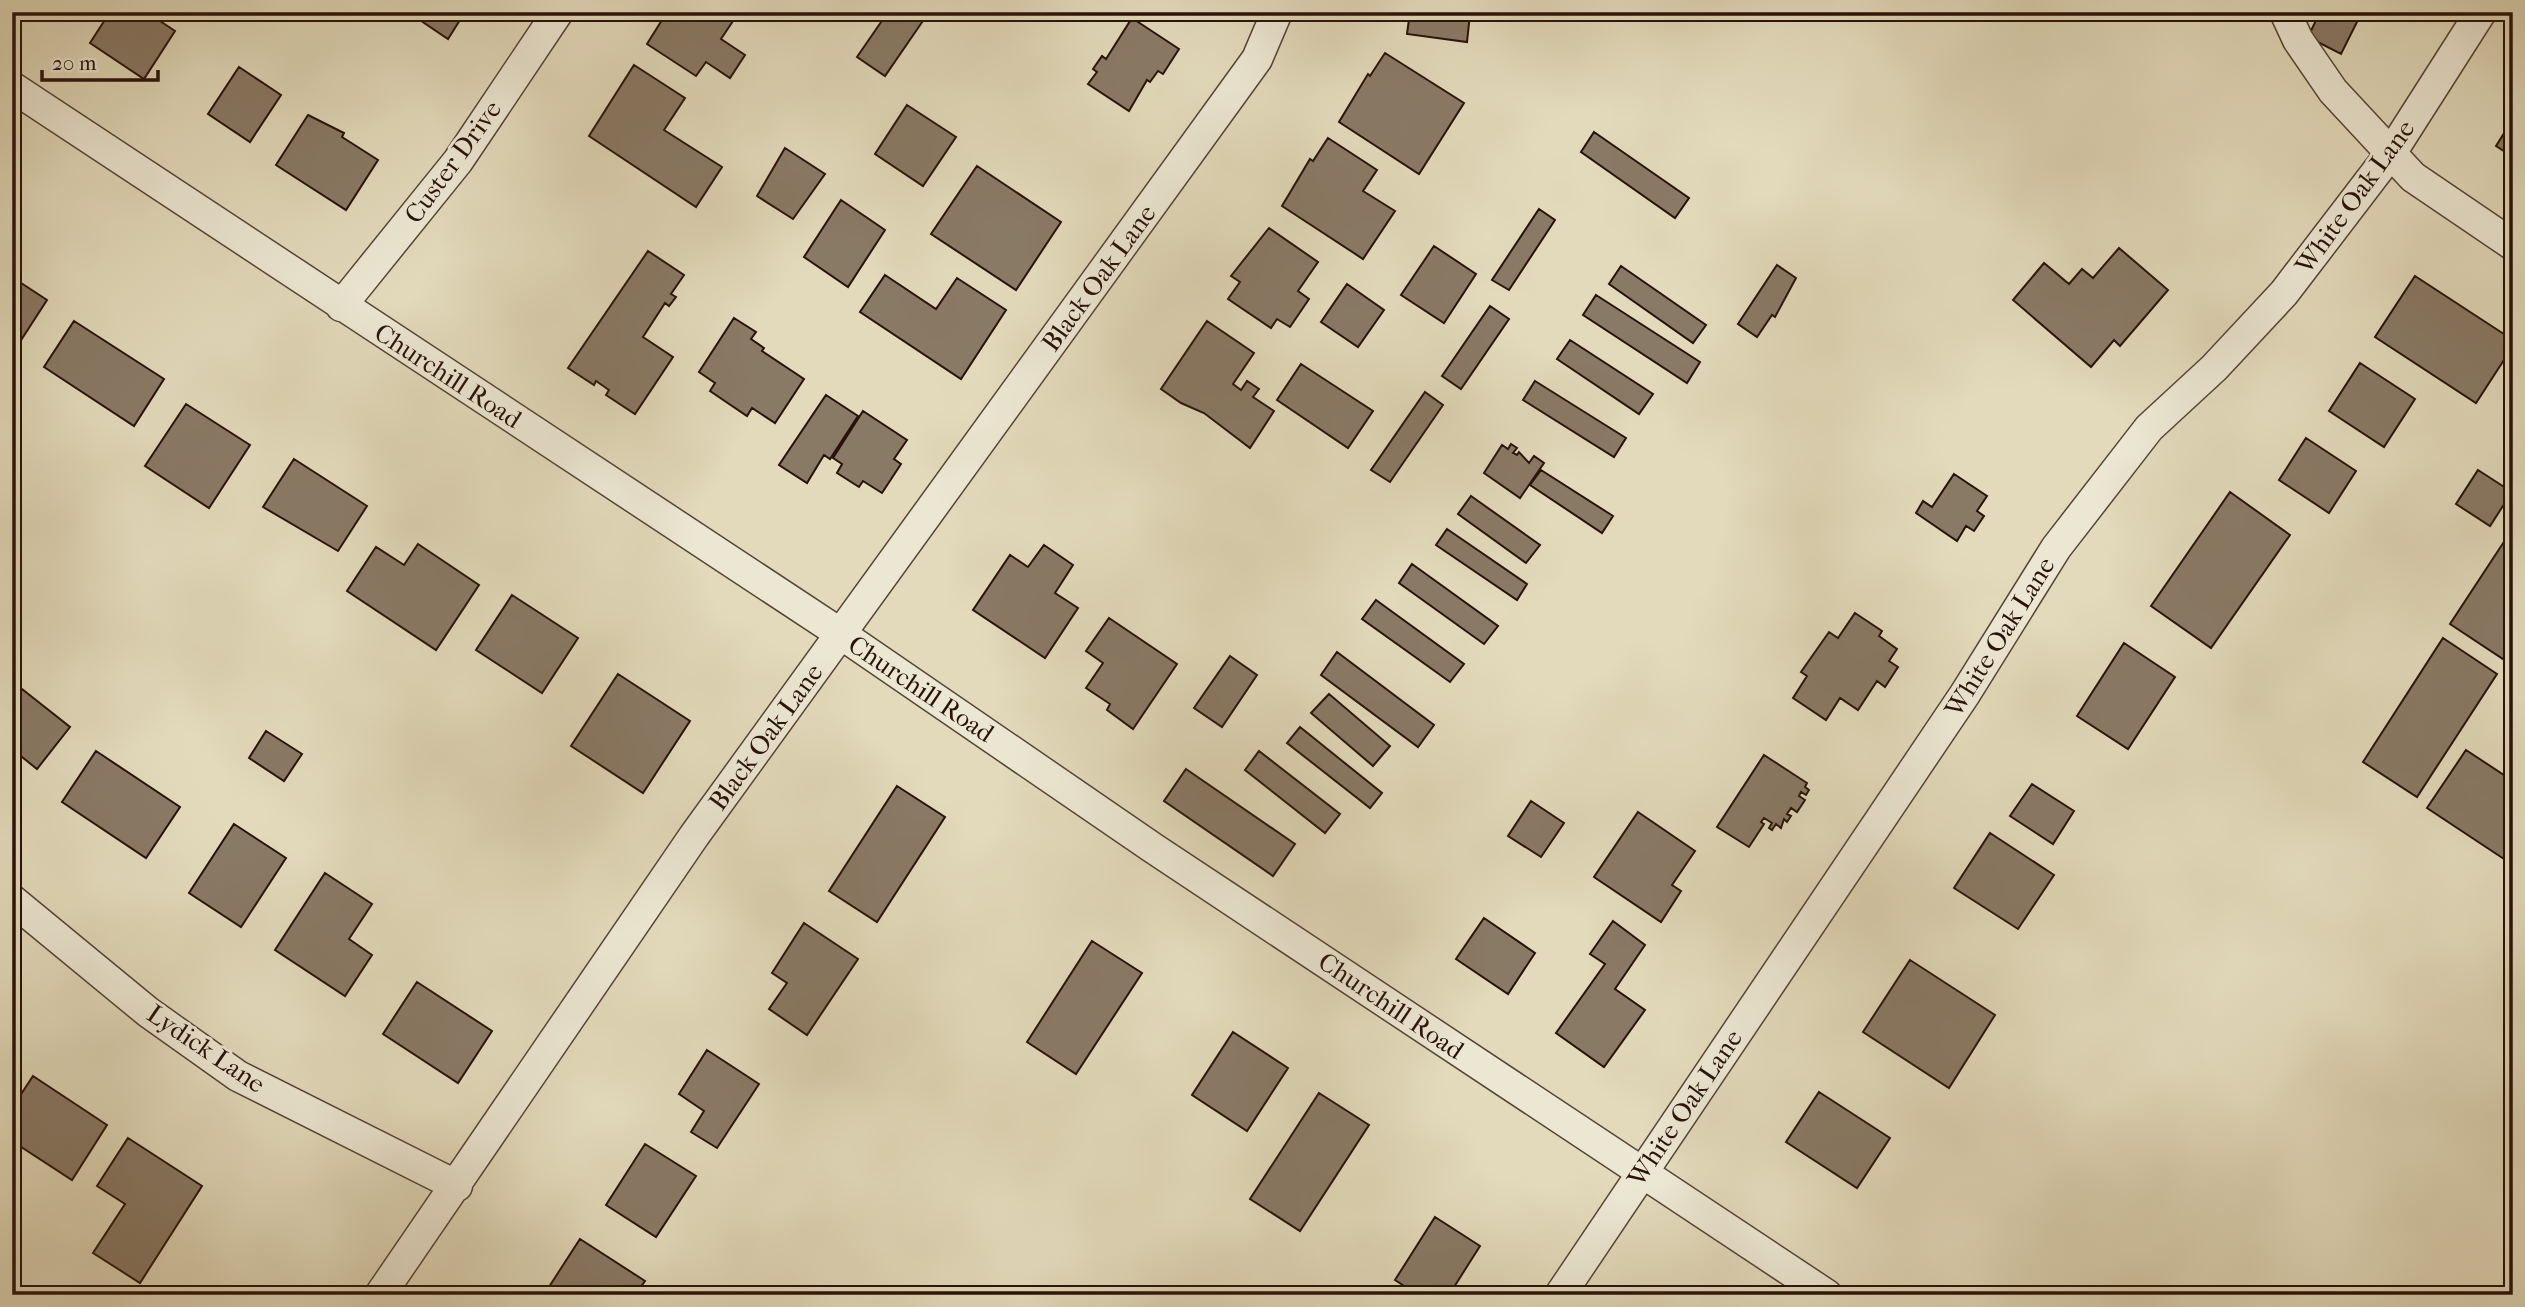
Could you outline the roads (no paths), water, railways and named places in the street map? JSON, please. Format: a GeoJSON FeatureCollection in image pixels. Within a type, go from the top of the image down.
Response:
{"type":"FeatureCollection","features":[{"type":"Feature","properties":{"kind":"street","name":"Custer Drive"},"geometry":{"type":"LineString","coordinates":[[341,306],[458,161],[558,12]]}},
{"type":"Feature","properties":{"kind":"street","name":"Black Oak Lane"},"geometry":{"type":"LineString","coordinates":[[380,1295],[694,836],[1257,59],[1277,12]]}},
{"type":"Feature","properties":{"kind":"street"},"geometry":{"type":"LineString","coordinates":[[2285,12],[2298,40],[2333,91],[2413,177],[2513,245]]}},
{"type":"Feature","properties":{"kind":"street","name":"White Oak Lane"},"geometry":{"type":"LineString","coordinates":[[1560,1295],[1965,694],[2056,548],[2149,428],[2214,368],[2284,293],[2391,153],[2481,12]]}},
{"type":"Feature","properties":{"kind":"street","name":"Churchill Road"},"geometry":{"type":"LineString","coordinates":[[12,87],[841,634],[1153,848],[1827,1295]]}},
{"type":"Feature","properties":{"kind":"street","name":"Lydick Lane"},"geometry":{"type":"LineString","coordinates":[[12,900],[148,1012],[238,1076],[457,1186]]}}]}
